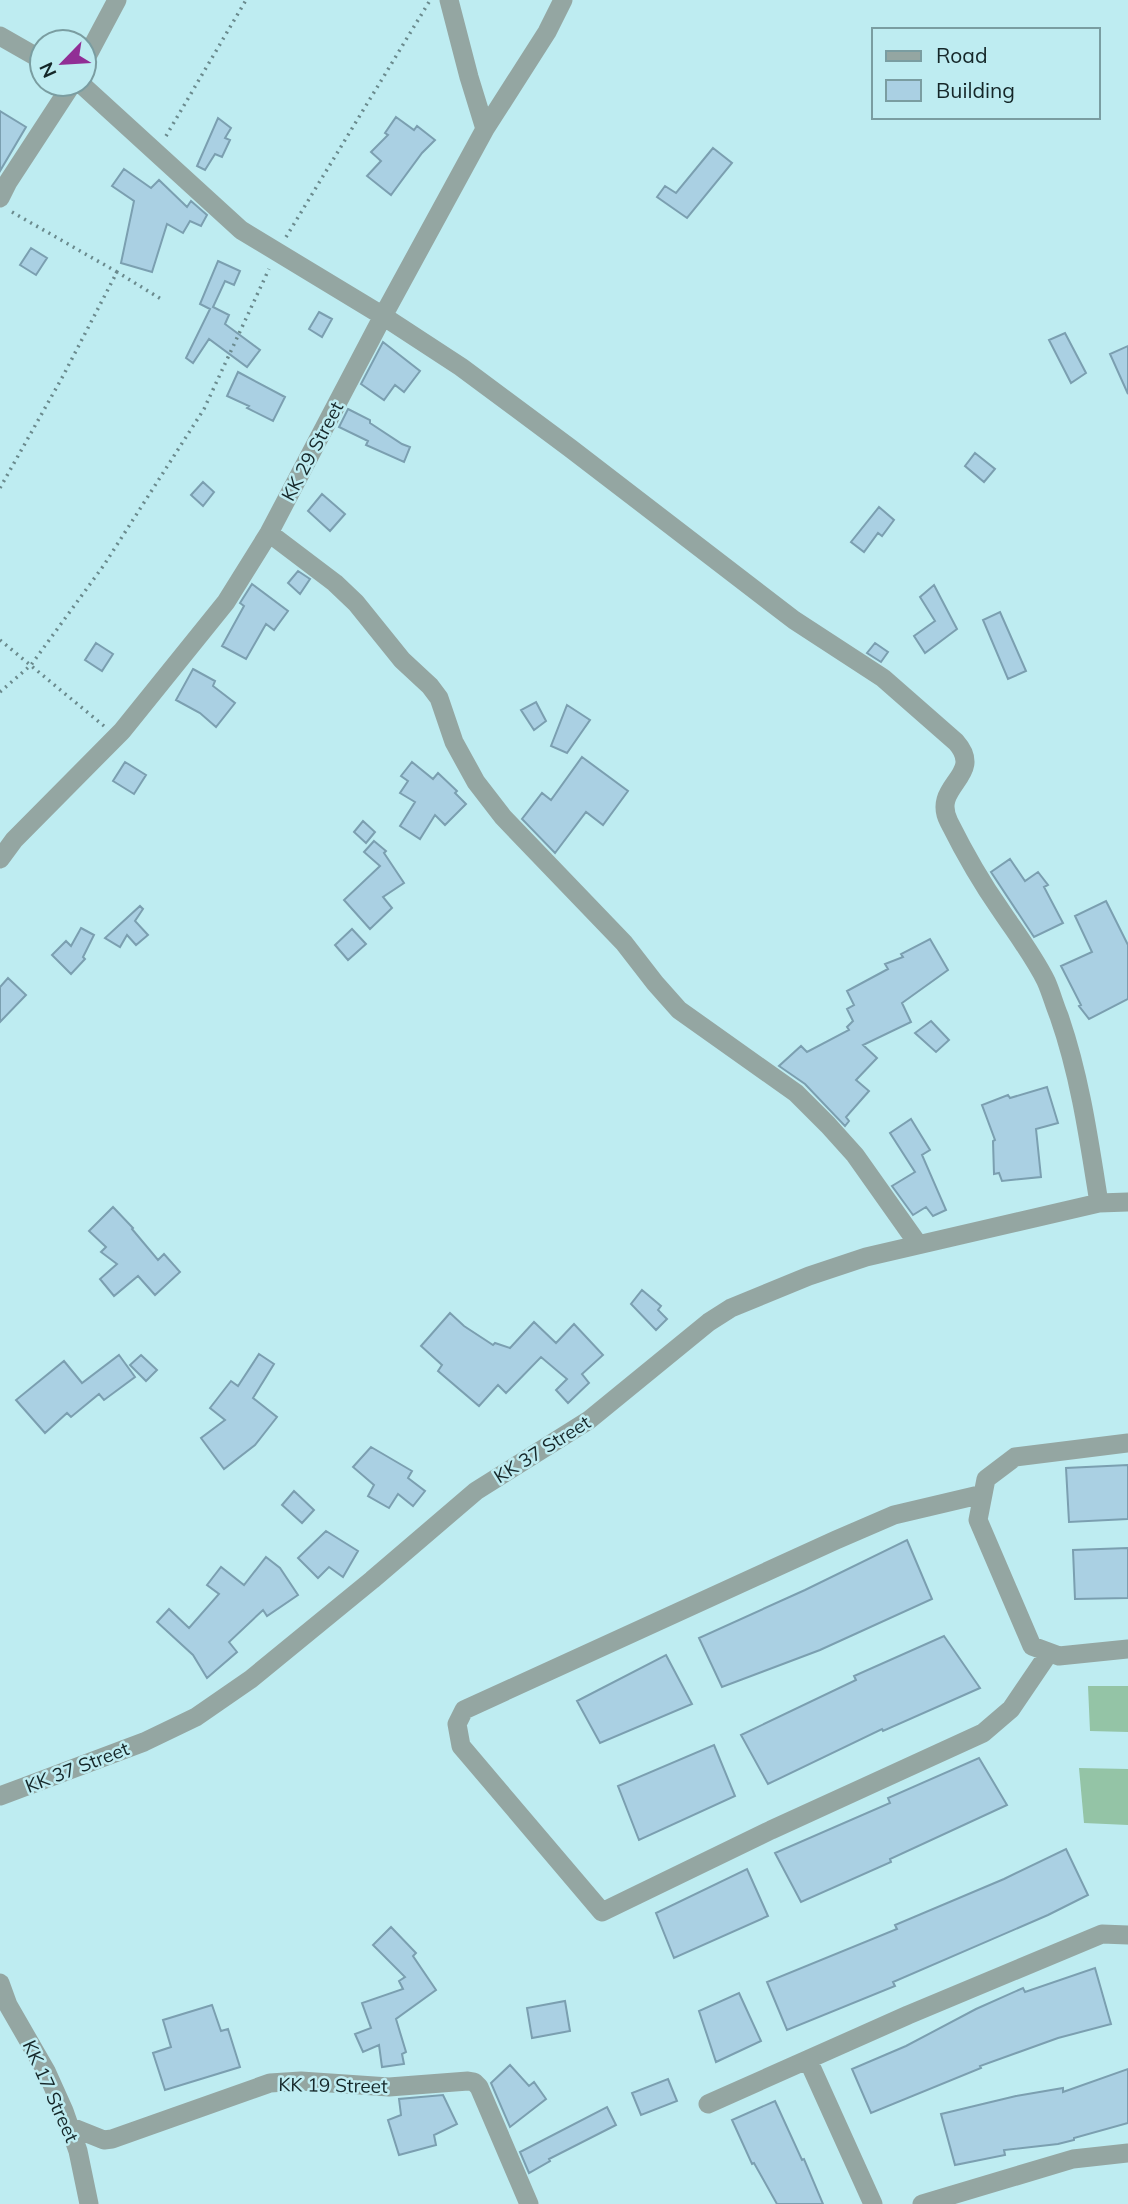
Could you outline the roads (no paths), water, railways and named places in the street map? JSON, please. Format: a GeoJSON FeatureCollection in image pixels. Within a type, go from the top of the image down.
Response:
{"type":"FeatureCollection","features":[{"type":"Feature","properties":{"kind":"street"},"geometry":{"type":"LineString","coordinates":[[98,36],[117,0]]}},
{"type":"Feature","properties":{"kind":"street"},"geometry":{"type":"LineString","coordinates":[[449,0],[485,129]]}},
{"type":"Feature","properties":{"kind":"street","name":"KK 29 Street"},"geometry":{"type":"LineString","coordinates":[[0,859],[14,840],[117,737],[226,602],[269,533],[485,129],[547,32],[563,0]]}},
{"type":"Feature","properties":{"kind":"street"},"geometry":{"type":"LineString","coordinates":[[0,36],[28,52]]}},
{"type":"Feature","properties":{"kind":"street"},"geometry":{"type":"LineString","coordinates":[[6,205],[8,182],[63,98]]}},
{"type":"Feature","properties":{"kind":"street"},"geometry":{"type":"LineString","coordinates":[[95,98],[241,230],[383,316],[472,375],[794,620],[883,678],[963,750],[967,759],[966,766],[947,797],[945,816],[969,861],[1047,983],[1065,1035],[1084,1112],[1099,1203]]}},
{"type":"Feature","properties":{"kind":"street"},"geometry":{"type":"LineString","coordinates":[[269,533],[335,583],[402,660],[430,685],[439,698],[454,742],[476,782],[503,817],[624,943],[654,984],[680,1010],[796,1093],[855,1155],[918,1244]]}},
{"type":"Feature","properties":{"kind":"street","name":"KK 37 Street"},"geometry":{"type":"LineString","coordinates":[[0,1796],[144,1742],[196,1717],[251,1679],[476,1491],[589,1420],[709,1322],[731,1308],[866,1257],[1099,1203],[1128,1202]]}},
{"type":"Feature","properties":{"kind":"street"},"geometry":{"type":"LineString","coordinates":[[1128,1443],[1015,1457],[986,1479],[978,1520],[1032,1646],[1059,1656],[1128,1649]]}},
{"type":"Feature","properties":{"kind":"street"},"geometry":{"type":"LineString","coordinates":[[983,1494],[894,1516],[836,1540],[464,1710],[457,1724],[461,1746],[602,1912],[983,1732],[1011,1709],[1049,1653]]}},
{"type":"Feature","properties":{"kind":"street"},"geometry":{"type":"LineString","coordinates":[[708,2104],[908,2015],[1102,1934],[1128,1935]]}},
{"type":"Feature","properties":{"kind":"street","name":"KK 17 Street"},"geometry":{"type":"LineString","coordinates":[[0,1983],[8,2005],[46,2071],[69,2126],[78,2151],[89,2204]]}},
{"type":"Feature","properties":{"kind":"street"},"geometry":{"type":"LineString","coordinates":[[808,2060],[873,2204]]}},
{"type":"Feature","properties":{"kind":"street","name":"KK 19 Street"},"geometry":{"type":"LineString","coordinates":[[69,2126],[104,2140],[112,2139],[254,2088],[287,2081],[389,2087],[474,2082],[479,2087],[529,2204]]}},
{"type":"Feature","properties":{"kind":"street"},"geometry":{"type":"LineString","coordinates":[[922,2204],[1073,2159],[1128,2153]]}}]}
